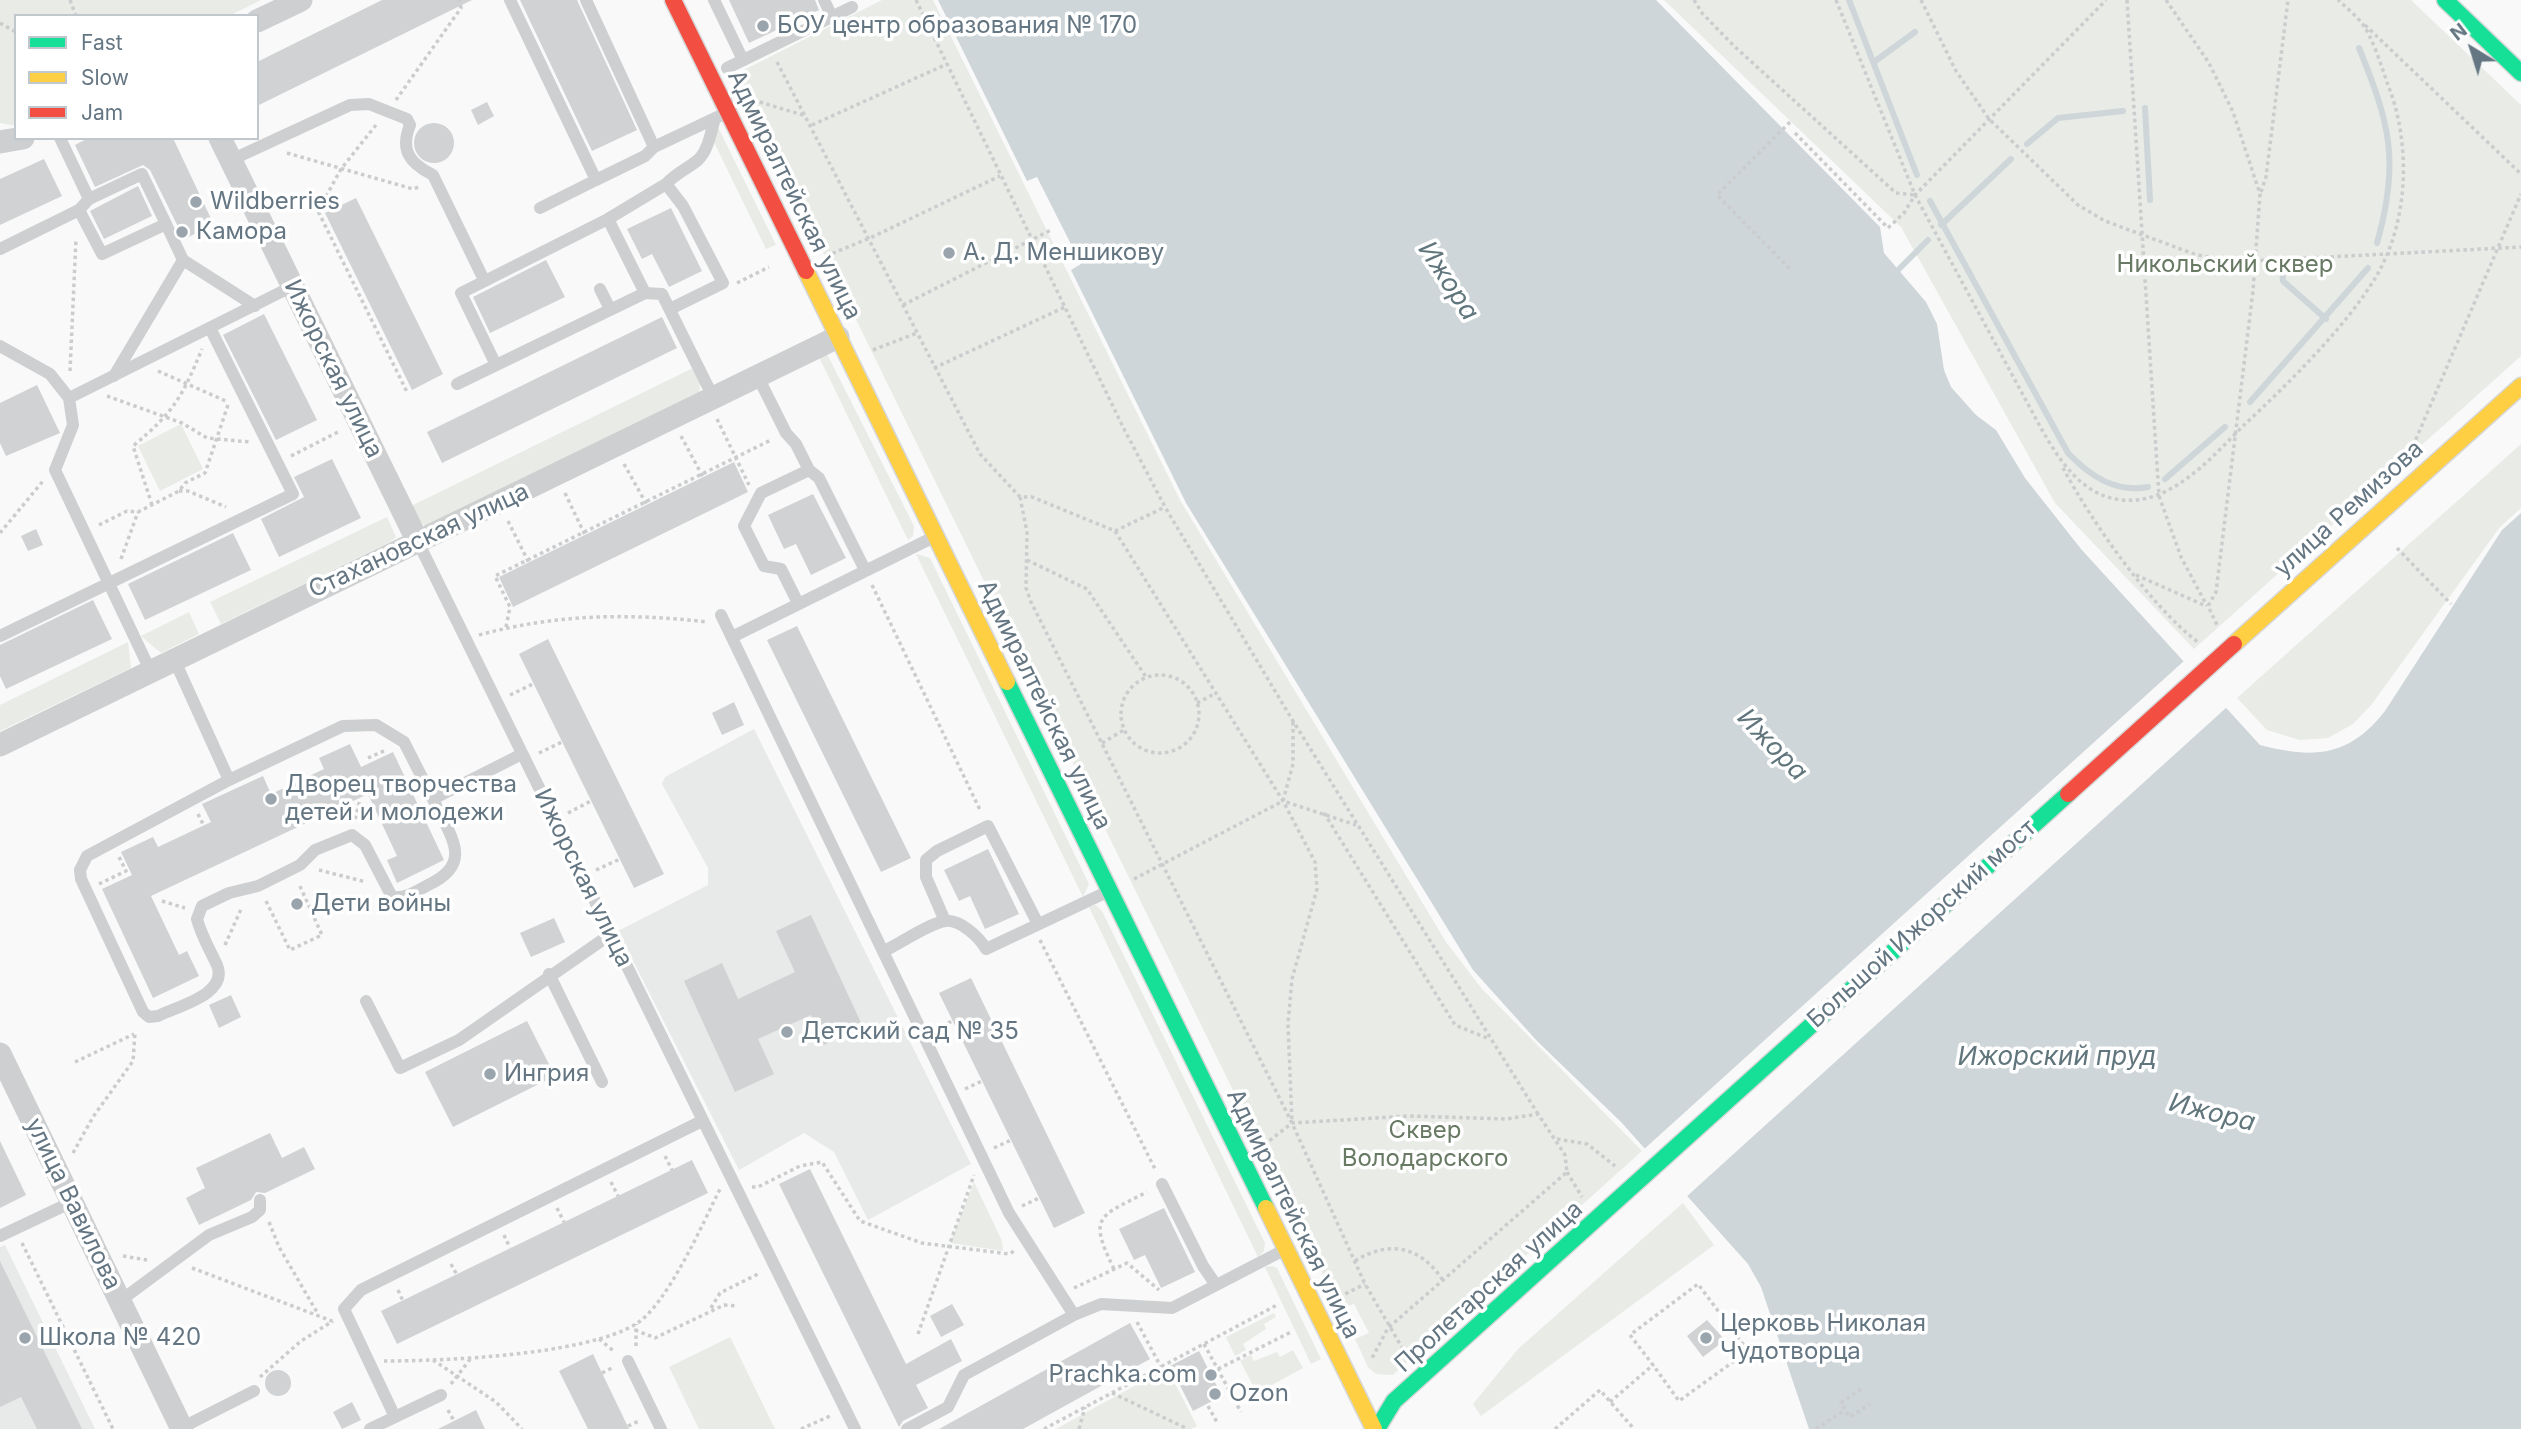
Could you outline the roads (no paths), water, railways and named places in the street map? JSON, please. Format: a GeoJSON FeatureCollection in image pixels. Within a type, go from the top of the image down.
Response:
{"type":"FeatureCollection","features":[{"type":"Feature","properties":{"kind":"main road","name":"Адмиралтейская улица"},"geometry":{"type":"LineString","coordinates":[[673,0],[721,115],[838,337],[1285,1250],[1377,1429]]}},
{"type":"Feature","properties":{"kind":"main road"},"geometry":{"type":"LineString","coordinates":[[2445,0],[2521,73]]}},
{"type":"Feature","properties":{"kind":"main road","name":"улица Ремизова"},"geometry":{"type":"LineString","coordinates":[[2208,667],[2521,386]]}},
{"type":"Feature","properties":{"kind":"main road","name":"Большой Ижорский мост"},"geometry":{"type":"LineString","coordinates":[[1638,1183],[2208,667]]}},
{"type":"Feature","properties":{"kind":"main road","name":"Пролетарская улица"},"geometry":{"type":"LineString","coordinates":[[1377,1429],[1394,1401],[1638,1183]]}},
{"type":"Feature","properties":{"kind":"main road"},"geometry":{"type":"LineString","coordinates":[[1377,1429],[1406,1418]]}},
{"type":"Feature","properties":{"kind":"street"},"geometry":{"type":"LineString","coordinates":[[259,20],[301,0]]}},
{"type":"Feature","properties":{"kind":"street","name":"Ижорская улица"},"geometry":{"type":"LineString","coordinates":[[221,140],[418,542]]}},
{"type":"Feature","properties":{"kind":"street","name":"Стахановская улица"},"geometry":{"type":"LineString","coordinates":[[0,745],[838,337]]}},
{"type":"Feature","properties":{"kind":"street","name":"улица Вавилова"},"geometry":{"type":"LineString","coordinates":[[0,1054],[181,1428]]}},
{"type":"Feature","properties":{"kind":"lane"},"geometry":{"type":"LineString","coordinates":[[510,0],[596,180]]}},
{"type":"Feature","properties":{"kind":"lane"},"geometry":{"type":"LineString","coordinates":[[586,0],[654,147]]}},
{"type":"Feature","properties":{"kind":"lane"},"geometry":{"type":"LineString","coordinates":[[714,0],[743,60]]}},
{"type":"Feature","properties":{"kind":"lane"},"geometry":{"type":"LineString","coordinates":[[824,0],[832,17]]}},
{"type":"Feature","properties":{"kind":"lane"},"geometry":{"type":"LineString","coordinates":[[727,68],[852,7]]}},
{"type":"Feature","properties":{"kind":"lane"},"geometry":{"type":"LineString","coordinates":[[231,160],[350,104],[369,104],[407,119],[410,125],[404,144],[406,153],[422,169],[433,174],[484,280]]}},
{"type":"Feature","properties":{"kind":"lane"},"geometry":{"type":"LineString","coordinates":[[540,208],[645,156],[654,147],[721,115]]}},
{"type":"Feature","properties":{"kind":"lane"},"geometry":{"type":"LineString","coordinates":[[496,365],[461,293],[608,219],[666,184],[676,173],[699,159],[721,115]]}},
{"type":"Feature","properties":{"kind":"lane"},"geometry":{"type":"LineString","coordinates":[[61,140],[89,199]]}},
{"type":"Feature","properties":{"kind":"lane"},"geometry":{"type":"LineString","coordinates":[[0,249],[79,210],[89,199],[142,174],[183,260],[255,306]]}},
{"type":"Feature","properties":{"kind":"lane"},"geometry":{"type":"LineString","coordinates":[[666,184],[682,206],[723,283],[670,309]]}},
{"type":"Feature","properties":{"kind":"lane"},"geometry":{"type":"LineString","coordinates":[[79,210],[102,254],[166,224]]}},
{"type":"Feature","properties":{"kind":"lane"},"geometry":{"type":"LineString","coordinates":[[608,219],[645,293]]}},
{"type":"Feature","properties":{"kind":"lane"},"geometry":{"type":"LineString","coordinates":[[114,376],[183,260]]}},
{"type":"Feature","properties":{"kind":"lane"},"geometry":{"type":"LineString","coordinates":[[69,398],[293,286]]}},
{"type":"Feature","properties":{"kind":"lane"},"geometry":{"type":"LineString","coordinates":[[600,289],[610,309]]}},
{"type":"Feature","properties":{"kind":"lane"},"geometry":{"type":"LineString","coordinates":[[457,384],[645,293],[662,294],[712,400]]}},
{"type":"Feature","properties":{"kind":"lane"},"geometry":{"type":"LineString","coordinates":[[0,636],[293,494],[210,328]]}},
{"type":"Feature","properties":{"kind":"lane"},"geometry":{"type":"LineString","coordinates":[[0,346],[50,374],[69,398],[73,425],[55,470],[150,670]]}},
{"type":"Feature","properties":{"kind":"lane"},"geometry":{"type":"LineString","coordinates":[[758,377],[786,433],[796,444],[809,470],[819,478],[865,570]]}},
{"type":"Feature","properties":{"kind":"lane"},"geometry":{"type":"LineString","coordinates":[[798,603],[781,569],[764,566],[744,526],[761,493],[809,470]]}},
{"type":"Feature","properties":{"kind":"lane"},"geometry":{"type":"LineString","coordinates":[[936,535],[798,603],[726,626],[1009,1213],[1074,1315]]}},
{"type":"Feature","properties":{"kind":"lane","name":"Ижорская улица"},"geometry":{"type":"LineString","coordinates":[[418,542],[855,1429]]}},
{"type":"Feature","properties":{"kind":"lane"},"geometry":{"type":"LineString","coordinates":[[174,659],[229,780]]}},
{"type":"Feature","properties":{"kind":"lane"},"geometry":{"type":"LineString","coordinates":[[376,725],[404,742],[456,850],[456,861],[452,871],[442,879],[398,898],[392,897],[384,887],[365,845],[352,835],[315,850],[296,867],[254,887],[208,902],[197,912],[198,926],[217,964],[219,983],[209,992],[158,1016],[149,1017],[144,1012],[81,879],[82,863],[87,856],[229,780],[343,726],[376,725]]}},
{"type":"Feature","properties":{"kind":"lane"},"geometry":{"type":"LineString","coordinates":[[433,799],[522,754]]}},
{"type":"Feature","properties":{"kind":"lane"},"geometry":{"type":"LineString","coordinates":[[945,921],[926,877],[926,860],[937,851],[988,826],[1038,924]]}},
{"type":"Feature","properties":{"kind":"lane"},"geometry":{"type":"LineString","coordinates":[[884,951],[945,921],[956,923],[980,939],[986,949],[1110,891]]}},
{"type":"Feature","properties":{"kind":"lane"},"geometry":{"type":"LineString","coordinates":[[366,1001],[400,1068],[459,1040],[549,974],[611,934]]}},
{"type":"Feature","properties":{"kind":"lane"},"geometry":{"type":"LineString","coordinates":[[549,974],[602,1082]]}},
{"type":"Feature","properties":{"kind":"lane"},"geometry":{"type":"LineString","coordinates":[[395,1417],[344,1309],[361,1290],[702,1121]]}},
{"type":"Feature","properties":{"kind":"lane"},"geometry":{"type":"LineString","coordinates":[[1163,1184],[1203,1266],[1216,1285]]}},
{"type":"Feature","properties":{"kind":"lane"},"geometry":{"type":"LineString","coordinates":[[0,1236],[72,1202]]}},
{"type":"Feature","properties":{"kind":"lane"},"geometry":{"type":"LineString","coordinates":[[120,1301],[209,1234],[252,1217],[260,1205]]}},
{"type":"Feature","properties":{"kind":"lane"},"geometry":{"type":"LineString","coordinates":[[907,1429],[948,1406],[964,1375],[1074,1315],[1101,1304],[1176,1306],[1285,1250]]}},
{"type":"Feature","properties":{"kind":"lane"},"geometry":{"type":"LineString","coordinates":[[628,1361],[661,1429]]}},
{"type":"Feature","properties":{"kind":"lane"},"geometry":{"type":"LineString","coordinates":[[181,1428],[254,1391]]}},
{"type":"Feature","properties":{"kind":"lane"},"geometry":{"type":"LineString","coordinates":[[370,1429],[441,1395]]}},
{"type":"Feature","properties":{"kind":"water","name":"Ижорский пруд"},"geometry":{"type":"Polygon","coordinates":[[[938,0],[1656,0],[1880,227],[1884,253],[1926,302],[1937,324],[1944,370],[1951,387],[1976,415],[1996,430],[2025,478],[2081,549],[2260,745],[2314,753],[2344,746],[2372,726],[2385,711],[2502,530],[2521,513],[2521,1429],[1809,1429],[1761,1287],[1748,1264],[1621,1122],[1537,1041],[1473,970],[1186,503],[1071,270],[1081,264],[1037,177],[1027,181],[938,0]]]}},
{"type":"Feature","properties":{"kind":"waterway"},"geometry":{"type":"LineString","coordinates":[[1849,0],[1917,175]]}},
{"type":"Feature","properties":{"kind":"waterway"},"geometry":{"type":"LineString","coordinates":[[1874,62],[1915,32]]}},
{"type":"Feature","properties":{"kind":"waterway"},"geometry":{"type":"LineString","coordinates":[[2359,48],[2378,99],[2388,144],[2388,189],[2377,243]]}},
{"type":"Feature","properties":{"kind":"waterway"},"geometry":{"type":"LineString","coordinates":[[2145,108],[2150,200]]}},
{"type":"Feature","properties":{"kind":"waterway"},"geometry":{"type":"LineString","coordinates":[[2027,144],[2058,118],[2123,111]]}},
{"type":"Feature","properties":{"kind":"waterway"},"geometry":{"type":"LineString","coordinates":[[1941,225],[2011,159]]}},
{"type":"Feature","properties":{"kind":"waterway"},"geometry":{"type":"LineString","coordinates":[[1930,201],[2068,453],[2085,469],[2104,481],[2125,487],[2148,487]]}},
{"type":"Feature","properties":{"kind":"waterway"},"geometry":{"type":"LineString","coordinates":[[1897,271],[1928,240]]}},
{"type":"Feature","properties":{"kind":"waterway"},"geometry":{"type":"LineString","coordinates":[[2282,267],[2283,281],[2326,319]]}},
{"type":"Feature","properties":{"kind":"waterway"},"geometry":{"type":"LineString","coordinates":[[2250,402],[2368,268]]}},
{"type":"Feature","properties":{"kind":"waterway"},"geometry":{"type":"LineString","coordinates":[[2165,479],[2225,427]]}},
{"type":"Feature","properties":{"kind":"place","name":"БОУ центр образования № 170"},"geometry":{"type":"Point","coordinates":[763,26]}},
{"type":"Feature","properties":{"kind":"place","name":"Wildberries"},"geometry":{"type":"Point","coordinates":[196,202]}},
{"type":"Feature","properties":{"kind":"place","name":"Камора"},"geometry":{"type":"Point","coordinates":[182,232]}},
{"type":"Feature","properties":{"kind":"place","name":"А. Д. Меншикову"},"geometry":{"type":"Point","coordinates":[949,253]}},
{"type":"Feature","properties":{"kind":"place","name":"Дворец творчества детей и молодежи"},"geometry":{"type":"Point","coordinates":[271,799]}},
{"type":"Feature","properties":{"kind":"place","name":"Дети войны"},"geometry":{"type":"Point","coordinates":[297,904]}},
{"type":"Feature","properties":{"kind":"place","name":"Детский сад № 35"},"geometry":{"type":"Point","coordinates":[787,1032]}},
{"type":"Feature","properties":{"kind":"place","name":"Ингрия"},"geometry":{"type":"Point","coordinates":[490,1074]}},
{"type":"Feature","properties":{"kind":"place","name":"Школа № 420"},"geometry":{"type":"Point","coordinates":[25,1338]}},
{"type":"Feature","properties":{"kind":"place","name":"Церковь Николая Чудотворца"},"geometry":{"type":"Point","coordinates":[1706,1338]}},
{"type":"Feature","properties":{"kind":"place","name":"Prachka.com"},"geometry":{"type":"Point","coordinates":[1211,1375]}},
{"type":"Feature","properties":{"kind":"place","name":"Ozon"},"geometry":{"type":"Point","coordinates":[1215,1394]}},
{"type":"Feature","properties":{"kind":"park label","name":"Никольский сквер"},"geometry":{"type":"Point","coordinates":[2225,265]}},
{"type":"Feature","properties":{"kind":"park label","name":"Сквер Володарского"},"geometry":{"type":"Point","coordinates":[1425,1145]}},
{"type":"Feature","properties":{"kind":"water label","name":"Ижора"},"geometry":{"type":"Point","coordinates":[1448,281]}},
{"type":"Feature","properties":{"kind":"water label","name":"Ижора"},"geometry":{"type":"Point","coordinates":[1772,745]}},
{"type":"Feature","properties":{"kind":"water label","name":"Ижора"},"geometry":{"type":"Point","coordinates":[2212,1113]}}]}
